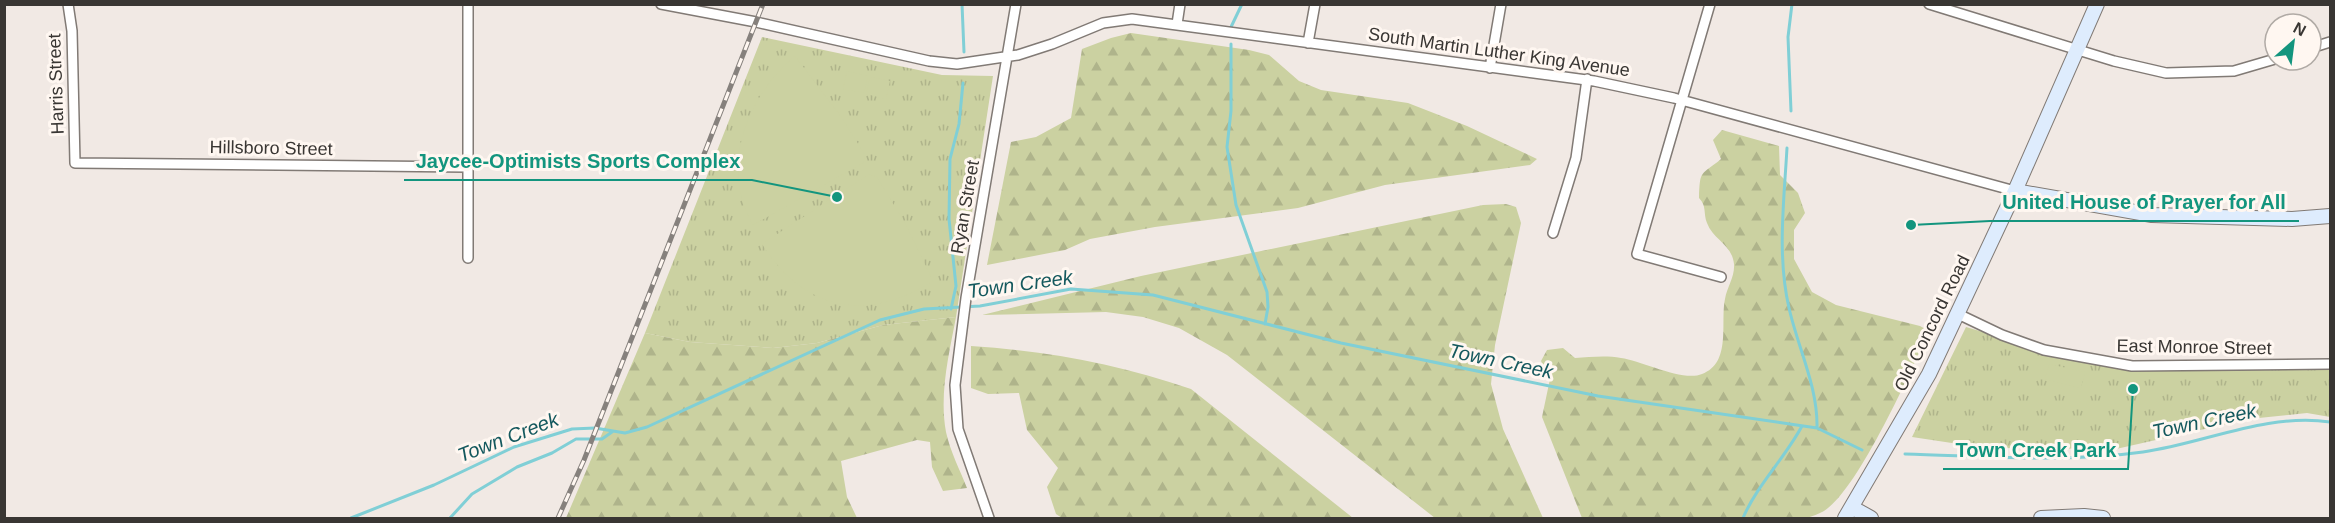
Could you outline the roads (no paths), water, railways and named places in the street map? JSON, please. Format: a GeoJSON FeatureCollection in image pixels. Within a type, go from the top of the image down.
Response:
{"type":"FeatureCollection","features":[{"type":"Feature","properties":{"kind":"main road","name":"Old Concord Road"},"geometry":{"type":"LineString","coordinates":[[1849,513],[1929,374],[2015,191],[2097,4]]}},
{"type":"Feature","properties":{"kind":"main road","name":"South Martin Luther King Avenue"},"geometry":{"type":"LineString","coordinates":[[2015,191],[2152,215],[2292,219],[2331,216]]}},
{"type":"Feature","properties":{"kind":"main road"},"geometry":{"type":"LineString","coordinates":[[1849,513],[1871,519]]}},
{"type":"Feature","properties":{"kind":"main road"},"geometry":{"type":"LineString","coordinates":[[2040,519],[2084,516],[2103,519]]}},
{"type":"Feature","properties":{"kind":"street","name":"Harris Street"},"geometry":{"type":"LineString","coordinates":[[68,4],[72,31],[75,163]]}},
{"type":"Feature","properties":{"kind":"street"},"geometry":{"type":"LineString","coordinates":[[468,4],[468,258]]}},
{"type":"Feature","properties":{"kind":"street","name":"South Martin Luther King Avenue"},"geometry":{"type":"LineString","coordinates":[[661,4],[729,16],[938,62],[969,63],[1009,57],[1042,48],[1110,21],[1140,19],[1490,68],[1587,79],[1683,100],[2015,191]]}},
{"type":"Feature","properties":{"kind":"street"},"geometry":{"type":"LineString","coordinates":[[729,16],[732,4]]}},
{"type":"Feature","properties":{"kind":"street","name":"Ryan Street"},"geometry":{"type":"LineString","coordinates":[[989,519],[958,429],[956,385],[966,298],[1009,57],[1016,4]]}},
{"type":"Feature","properties":{"kind":"street"},"geometry":{"type":"LineString","coordinates":[[1177,24],[1180,4]]}},
{"type":"Feature","properties":{"kind":"street"},"geometry":{"type":"LineString","coordinates":[[1308,43],[1315,4]]}},
{"type":"Feature","properties":{"kind":"street"},"geometry":{"type":"LineString","coordinates":[[1490,68],[1501,4]]}},
{"type":"Feature","properties":{"kind":"street"},"geometry":{"type":"LineString","coordinates":[[1710,4],[1637,255],[1721,277]]}},
{"type":"Feature","properties":{"kind":"street"},"geometry":{"type":"LineString","coordinates":[[1929,4],[2076,50],[2166,73],[2234,71],[2263,63]]}},
{"type":"Feature","properties":{"kind":"street"},"geometry":{"type":"LineString","coordinates":[[1553,233],[1576,158],[1587,79]]}},
{"type":"Feature","properties":{"kind":"street","name":"Hillsboro Street"},"geometry":{"type":"LineString","coordinates":[[75,163],[467,167]]}},
{"type":"Feature","properties":{"kind":"street","name":"East Monroe Street"},"geometry":{"type":"LineString","coordinates":[[1958,314],[2002,335],[2044,350],[2132,366],[2331,364]]}},
{"type":"Feature","properties":{"kind":"waterway"},"geometry":{"type":"LineString","coordinates":[[962,4],[964,52]]}},
{"type":"Feature","properties":{"kind":"waterway"},"geometry":{"type":"LineString","coordinates":[[1231,27],[1242,4]]}},
{"type":"Feature","properties":{"kind":"waterway"},"geometry":{"type":"LineString","coordinates":[[1791,111],[1788,37],[1792,4]]}},
{"type":"Feature","properties":{"kind":"waterway"},"geometry":{"type":"LineString","coordinates":[[1231,44],[1231,111],[1227,147],[1236,205],[1267,292],[1268,307],[1265,324]]}},
{"type":"Feature","properties":{"kind":"waterway"},"geometry":{"type":"LineString","coordinates":[[951,309],[956,286],[949,219],[950,159],[959,124],[963,83]]}},
{"type":"Feature","properties":{"kind":"waterway"},"geometry":{"type":"LineString","coordinates":[[1787,148],[1782,228],[1785,288],[1814,398],[1817,428]]}},
{"type":"Feature","properties":{"kind":"waterway","name":"Town Creek"},"geometry":{"type":"LineString","coordinates":[[351,518],[434,485],[514,447],[572,429],[595,428],[625,433],[647,427],[880,320],[924,309],[980,306],[1071,289],[1153,295],[1341,343],[1598,396],[1817,428],[1862,450]]}},
{"type":"Feature","properties":{"kind":"waterway","name":"Town Creek"},"geometry":{"type":"LineString","coordinates":[[1905,454],[2024,458],[2113,455],[2166,448],[2259,425],[2306,420],[2330,422]]}},
{"type":"Feature","properties":{"kind":"waterway"},"geometry":{"type":"LineString","coordinates":[[1743,518],[1756,494],[1802,426]]}},
{"type":"Feature","properties":{"kind":"waterway"},"geometry":{"type":"LineString","coordinates":[[450,518],[472,494],[517,467],[552,453],[576,439],[602,439],[612,432]]}},
{"type":"Feature","properties":{"kind":"railway"},"geometry":{"type":"LineString","coordinates":[[558,518],[584,460],[763,4]]}},
{"type":"Feature","properties":{"kind":"place","name":"Jaycee-Optimists Sports Complex"},"geometry":{"type":"Point","coordinates":[837,197]}},
{"type":"Feature","properties":{"kind":"place","name":"United House of Prayer for All"},"geometry":{"type":"Point","coordinates":[1911,225]}},
{"type":"Feature","properties":{"kind":"place","name":"Town Creek Park"},"geometry":{"type":"Point","coordinates":[2133,389]}}]}
